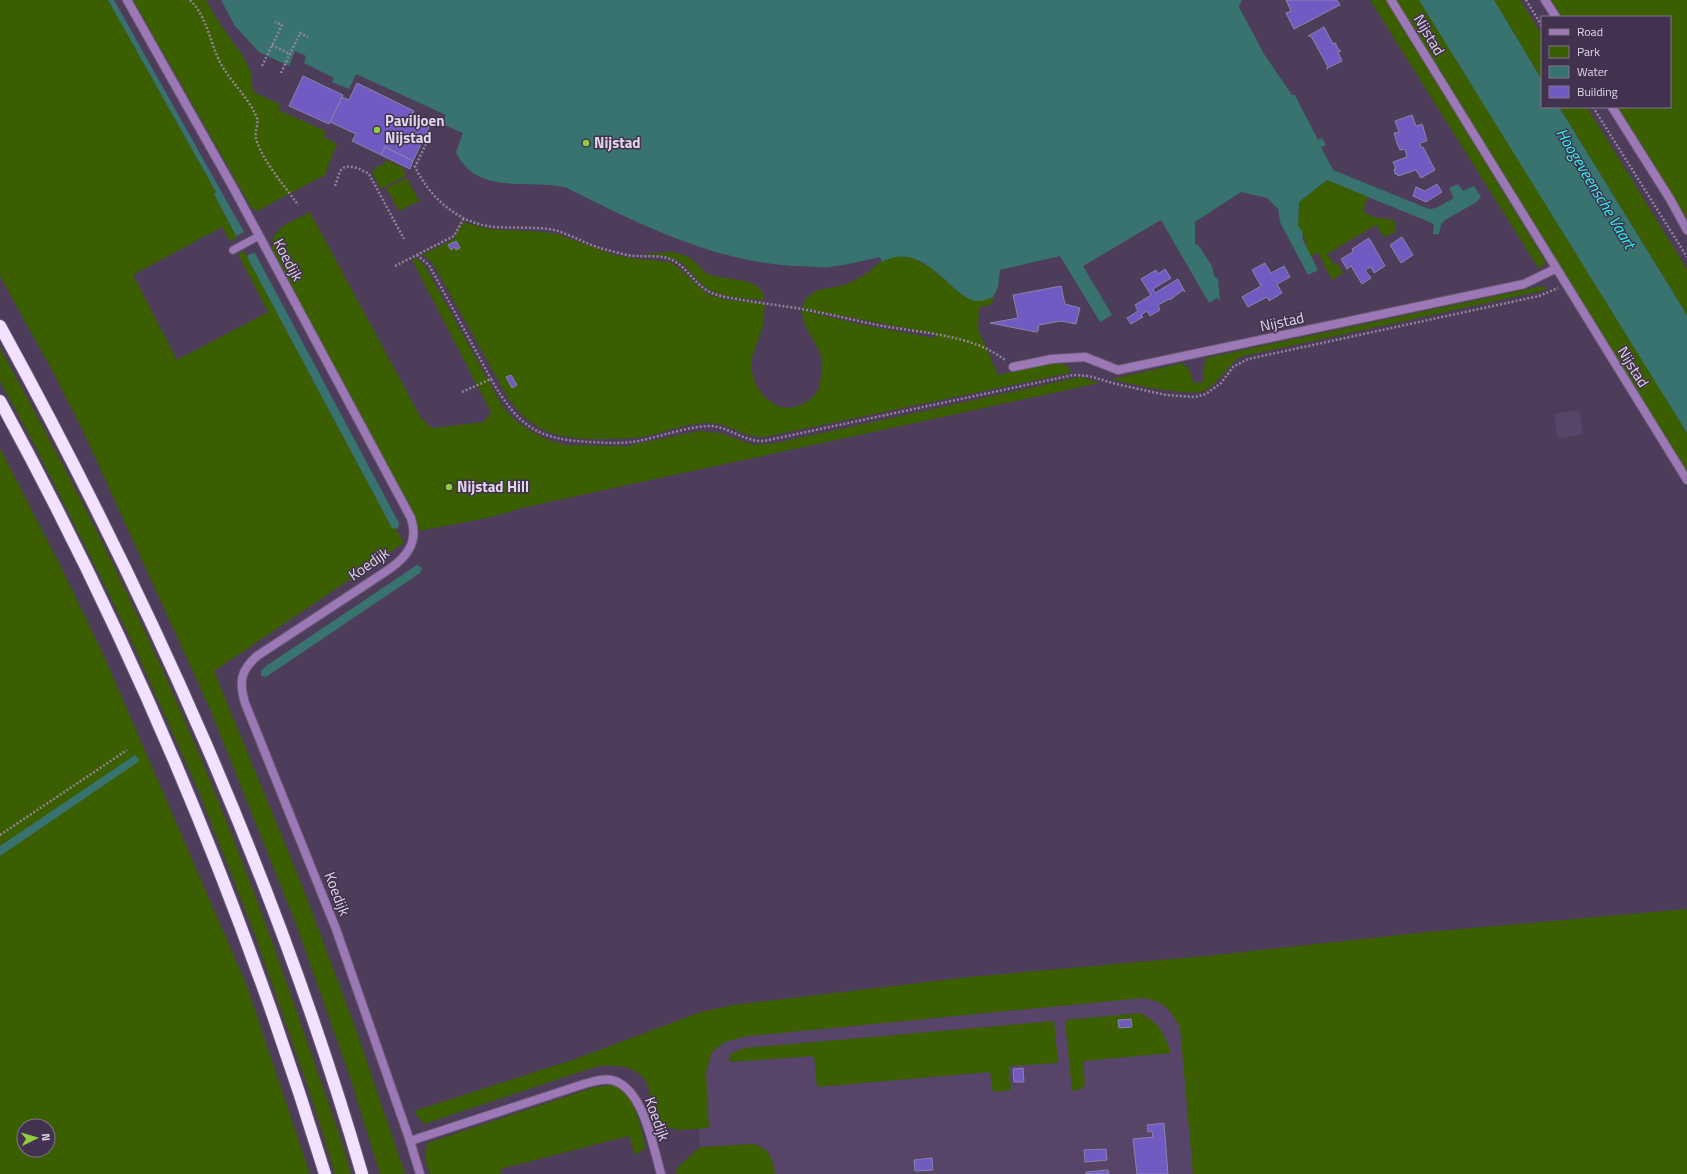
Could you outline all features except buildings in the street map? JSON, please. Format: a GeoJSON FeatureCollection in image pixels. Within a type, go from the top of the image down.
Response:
{"type":"FeatureCollection","features":[{"type":"Feature","properties":{"kind":"highway"},"geometry":{"type":"LineString","coordinates":[[0,326],[76,467],[130,577],[196,720],[258,871],[310,1011],[362,1174]]}},
{"type":"Feature","properties":{"kind":"highway"},"geometry":{"type":"LineString","coordinates":[[0,401],[47,490],[104,606],[142,688],[196,813],[264,991],[292,1071],[325,1174]]}},
{"type":"Feature","properties":{"kind":"street","name":"Koedijk"},"geometry":{"type":"LineString","coordinates":[[127,0],[259,236],[411,518],[413,526],[412,541],[407,553],[402,558],[388,570],[257,656],[244,671],[242,684],[245,703],[336,929],[410,1141],[420,1174]]}},
{"type":"Feature","properties":{"kind":"street","name":"Nijstad"},"geometry":{"type":"LineString","coordinates":[[1391,0],[1687,480]]}},
{"type":"Feature","properties":{"kind":"street"},"geometry":{"type":"LineString","coordinates":[[1545,0],[1555,16]]}},
{"type":"Feature","properties":{"kind":"street"},"geometry":{"type":"LineString","coordinates":[[1613,108],[1670,199],[1687,230]]}},
{"type":"Feature","properties":{"kind":"street","name":"Nijstad"},"geometry":{"type":"LineString","coordinates":[[1013,367],[1052,359],[1085,357],[1118,370],[1524,284],[1556,269]]}},
{"type":"Feature","properties":{"kind":"street","name":"Koedijk"},"geometry":{"type":"LineString","coordinates":[[410,1141],[584,1084],[599,1080],[611,1080],[622,1084],[630,1091],[638,1102],[661,1174]]}},
{"type":"Feature","properties":{"kind":"lane"},"geometry":{"type":"LineString","coordinates":[[233,250],[259,236]]}},
{"type":"Feature","properties":{"kind":"path"},"geometry":{"type":"LineString","coordinates":[[190,0],[197,6],[205,19],[218,58],[226,73],[247,99],[258,120],[255,137],[261,152],[298,205]]}},
{"type":"Feature","properties":{"kind":"path"},"geometry":{"type":"LineString","coordinates":[[1526,0],[1541,24]]}},
{"type":"Feature","properties":{"kind":"path"},"geometry":{"type":"LineString","coordinates":[[262,66],[282,25],[275,22]]}},
{"type":"Feature","properties":{"kind":"path"},"geometry":{"type":"LineString","coordinates":[[281,73],[300,33],[308,37]]}},
{"type":"Feature","properties":{"kind":"path"},"geometry":{"type":"LineString","coordinates":[[272,45],[290,54]]}},
{"type":"Feature","properties":{"kind":"path"},"geometry":{"type":"LineString","coordinates":[[1594,108],[1687,257]]}},
{"type":"Feature","properties":{"kind":"path"},"geometry":{"type":"LineString","coordinates":[[426,144],[416,167],[418,172],[427,188],[442,204],[464,218],[492,226],[550,230],[614,251],[636,256],[666,258],[681,264],[702,286],[718,296],[816,312],[863,323],[947,337],[975,344],[997,353],[1013,367]]}},
{"type":"Feature","properties":{"kind":"path"},"geometry":{"type":"LineString","coordinates":[[335,186],[342,170],[345,168],[358,168],[369,174],[404,239]]}},
{"type":"Feature","properties":{"kind":"path"},"geometry":{"type":"LineString","coordinates":[[395,266],[454,236],[464,218]]}},
{"type":"Feature","properties":{"kind":"path"},"geometry":{"type":"LineString","coordinates":[[417,255],[428,265],[491,379],[510,410],[536,431],[566,441],[627,442],[692,428],[711,426],[754,441],[764,441],[1073,375],[1090,376],[1116,384],[1166,395],[1195,397],[1206,394],[1221,383],[1233,367],[1248,359],[1539,296],[1566,285]]}},
{"type":"Feature","properties":{"kind":"path"},"geometry":{"type":"LineString","coordinates":[[462,392],[491,379]]}},
{"type":"Feature","properties":{"kind":"path"},"geometry":{"type":"LineString","coordinates":[[0,836],[127,750]]}},
{"type":"Feature","properties":{"kind":"shaded area"},"geometry":{"type":"Polygon","coordinates":[[[1579,410],[1583,434],[1557,439],[1554,414],[1579,410]]]}},
{"type":"Feature","properties":{"kind":"shaded area"},"geometry":{"type":"Polygon","coordinates":[[[1185,986],[1203,1174],[707,1174],[700,1147],[692,1034],[1185,986]]]}},
{"type":"Feature","properties":{"kind":"green space"},"geometry":{"type":"Polygon","coordinates":[[[0,0],[108,0],[216,192],[214,194],[237,238],[230,241],[222,227],[133,275],[177,360],[268,312],[238,254],[244,251],[392,528],[396,529],[404,543],[214,671],[302,885],[357,1032],[405,1174],[380,1174],[350,1077],[296,924],[210,709],[83,431],[53,372],[0,276],[0,0]]]}},
{"type":"Feature","properties":{"kind":"green space"},"geometry":{"type":"Polygon","coordinates":[[[133,0],[206,0],[218,21],[243,56],[251,72],[253,92],[280,104],[278,110],[326,131],[324,137],[337,144],[325,175],[257,211],[251,207],[133,0]]]}},
{"type":"Feature","properties":{"kind":"green space"},"geometry":{"type":"Polygon","coordinates":[[[1370,0],[1386,0],[1546,262],[1539,269],[1370,0]]]}},
{"type":"Feature","properties":{"kind":"green space"},"geometry":{"type":"Polygon","coordinates":[[[1396,0],[1419,0],[1650,372],[1687,433],[1687,472],[1396,0]]]}},
{"type":"Feature","properties":{"kind":"green space"},"geometry":{"type":"Polygon","coordinates":[[[1494,0],[1520,0],[1541,33],[1541,78],[1494,0]]]}},
{"type":"Feature","properties":{"kind":"green space"},"geometry":{"type":"Polygon","coordinates":[[[1551,0],[1687,0],[1687,218],[1618,108],[1671,108],[1671,16],[1560,16],[1551,0]]]}},
{"type":"Feature","properties":{"kind":"green space"},"geometry":{"type":"Polygon","coordinates":[[[1560,108],[1588,108],[1687,269],[1687,315],[1560,108]]]}},
{"type":"Feature","properties":{"kind":"green space"},"geometry":{"type":"Polygon","coordinates":[[[386,160],[402,167],[406,176],[381,189],[372,173],[378,165],[382,166],[386,160]]]}},
{"type":"Feature","properties":{"kind":"green space"},"geometry":{"type":"Polygon","coordinates":[[[407,178],[419,201],[399,211],[386,188],[407,178]]]}},
{"type":"Feature","properties":{"kind":"green space"},"geometry":{"type":"Polygon","coordinates":[[[1327,180],[1368,196],[1363,212],[1374,217],[1394,220],[1396,232],[1384,237],[1376,225],[1327,254],[1334,264],[1338,264],[1343,273],[1332,280],[1318,253],[1310,256],[1304,236],[1298,226],[1299,202],[1327,180]]]}},
{"type":"Feature","properties":{"kind":"green space"},"geometry":{"type":"Polygon","coordinates":[[[310,212],[421,418],[432,428],[484,422],[491,412],[412,260],[416,258],[425,266],[503,407],[516,421],[532,432],[548,440],[565,445],[626,446],[699,431],[720,433],[754,445],[776,443],[1080,377],[1099,383],[526,507],[487,518],[419,531],[413,513],[272,249],[272,242],[278,230],[310,212]]]}},
{"type":"Feature","properties":{"kind":"green space"},"geometry":{"type":"Polygon","coordinates":[[[463,222],[490,229],[557,234],[615,255],[670,262],[679,268],[706,293],[723,299],[765,304],[762,331],[752,358],[752,371],[754,381],[763,395],[781,407],[793,407],[805,403],[815,395],[818,390],[822,361],[817,346],[805,325],[802,310],[863,325],[934,338],[936,334],[802,308],[807,297],[818,290],[845,285],[866,274],[879,263],[891,256],[911,257],[931,268],[961,294],[970,299],[978,301],[993,297],[992,304],[979,308],[978,329],[998,375],[1036,365],[1048,364],[1066,365],[1071,370],[1069,373],[765,437],[750,436],[715,423],[699,423],[642,437],[610,439],[571,438],[548,432],[527,419],[517,410],[508,398],[436,269],[431,261],[422,255],[454,239],[463,222]]]}},
{"type":"Feature","properties":{"kind":"green space"},"geometry":{"type":"Polygon","coordinates":[[[670,252],[689,257],[710,275],[751,283],[758,287],[763,293],[764,300],[737,298],[712,291],[698,281],[687,268],[677,260],[666,256],[641,254],[670,252]]]}},
{"type":"Feature","properties":{"kind":"green space"},"geometry":{"type":"Polygon","coordinates":[[[1542,286],[1546,288],[1546,290],[1239,357],[1211,387],[1199,392],[1160,389],[1112,379],[1183,363],[1189,370],[1194,383],[1204,382],[1203,370],[1206,358],[1542,286]]]}},
{"type":"Feature","properties":{"kind":"green space"},"geometry":{"type":"Polygon","coordinates":[[[0,348],[63,465],[123,585],[204,767],[274,946],[343,1145],[351,1174],[335,1174],[313,1102],[255,935],[199,792],[134,646],[106,588],[34,444],[0,381],[0,348]]]}},
{"type":"Feature","properties":{"kind":"green space"},"geometry":{"type":"Polygon","coordinates":[[[0,448],[65,575],[104,656],[247,986],[310,1174],[0,1174],[0,856],[139,760],[135,756],[0,846],[0,448]]]}},
{"type":"Feature","properties":{"kind":"green space"},"geometry":{"type":"Polygon","coordinates":[[[1687,909],[1687,1174],[1193,1174],[1180,1028],[1166,1007],[1157,1002],[1143,998],[748,1036],[725,1042],[712,1052],[706,1073],[709,1128],[680,1130],[662,1126],[656,1115],[646,1082],[642,1076],[632,1069],[618,1066],[598,1066],[424,1124],[414,1111],[575,1059],[701,1012],[733,1005],[969,977],[1206,956],[1427,932],[1687,909]]]}},
{"type":"Feature","properties":{"kind":"green space"},"geometry":{"type":"Polygon","coordinates":[[[1140,1013],[1157,1025],[1166,1039],[1171,1053],[1083,1061],[1085,1084],[1082,1089],[1072,1091],[1065,1020],[1140,1013]]]}},
{"type":"Feature","properties":{"kind":"green space"},"geometry":{"type":"Polygon","coordinates":[[[1054,1021],[1058,1063],[1009,1066],[1011,1090],[993,1092],[990,1072],[817,1087],[814,1056],[729,1062],[730,1054],[744,1048],[1054,1021]]]}},
{"type":"Feature","properties":{"kind":"green space"},"geometry":{"type":"Polygon","coordinates":[[[612,1085],[622,1090],[629,1098],[636,1112],[646,1148],[635,1155],[629,1136],[500,1169],[502,1174],[430,1174],[425,1160],[427,1143],[595,1087],[612,1085]]]}},
{"type":"Feature","properties":{"kind":"green space"},"geometry":{"type":"Polygon","coordinates":[[[751,1144],[762,1147],[766,1150],[773,1163],[775,1174],[675,1174],[679,1166],[700,1147],[751,1144]]]}},
{"type":"Feature","properties":{"kind":"water"},"geometry":{"type":"Polygon","coordinates":[[[108,0],[114,0],[244,232],[236,236],[214,194],[216,192],[108,0]]]}},
{"type":"Feature","properties":{"kind":"water","name":"Nijstad"},"geometry":{"type":"Polygon","coordinates":[[[221,0],[1242,0],[1239,7],[1264,54],[1292,95],[1295,95],[1318,140],[1322,138],[1326,145],[1321,147],[1333,170],[1429,209],[1436,208],[1454,198],[1449,188],[1458,184],[1463,191],[1474,186],[1481,197],[1475,203],[1445,220],[1441,224],[1439,234],[1433,234],[1434,224],[1327,180],[1299,202],[1298,226],[1302,231],[1303,240],[1318,270],[1308,275],[1280,222],[1278,209],[1267,198],[1241,192],[1195,222],[1195,244],[1199,246],[1212,266],[1214,276],[1218,279],[1220,301],[1217,298],[1209,303],[1161,220],[1083,266],[1112,315],[1100,322],[1060,256],[1000,270],[998,287],[993,297],[975,301],[954,288],[930,267],[912,258],[893,258],[882,262],[880,257],[825,267],[768,263],[737,258],[678,239],[621,215],[565,187],[504,183],[476,175],[465,166],[456,152],[463,133],[442,124],[446,115],[356,74],[349,89],[332,82],[334,78],[304,63],[306,56],[295,51],[289,66],[259,52],[235,26],[221,0]]]}},
{"type":"Feature","properties":{"kind":"water","name":"Hoogeveensche Vaart"},"geometry":{"type":"Polygon","coordinates":[[[1419,0],[1494,0],[1541,78],[1541,108],[1560,108],[1687,315],[1687,433],[1419,0]]]}},
{"type":"Feature","properties":{"kind":"water"},"geometry":{"type":"Polygon","coordinates":[[[255,253],[399,523],[399,526],[396,529],[392,528],[247,257],[249,254],[255,253]]]}},
{"type":"Feature","properties":{"kind":"water"},"geometry":{"type":"Polygon","coordinates":[[[417,565],[422,568],[420,573],[266,677],[261,676],[261,671],[266,666],[417,565]]]}},
{"type":"Feature","properties":{"kind":"water"},"geometry":{"type":"Polygon","coordinates":[[[135,755],[139,760],[138,762],[0,856],[0,846],[135,755]]]}},
{"type":"Feature","properties":{"kind":"place","name":"Paviljoen Nijstad"},"geometry":{"type":"Point","coordinates":[377,130]}},
{"type":"Feature","properties":{"kind":"place","name":"Nijstad"},"geometry":{"type":"Point","coordinates":[586,143]}},
{"type":"Feature","properties":{"kind":"place","name":"Nijstad Hill"},"geometry":{"type":"Point","coordinates":[449,487]}}]}
